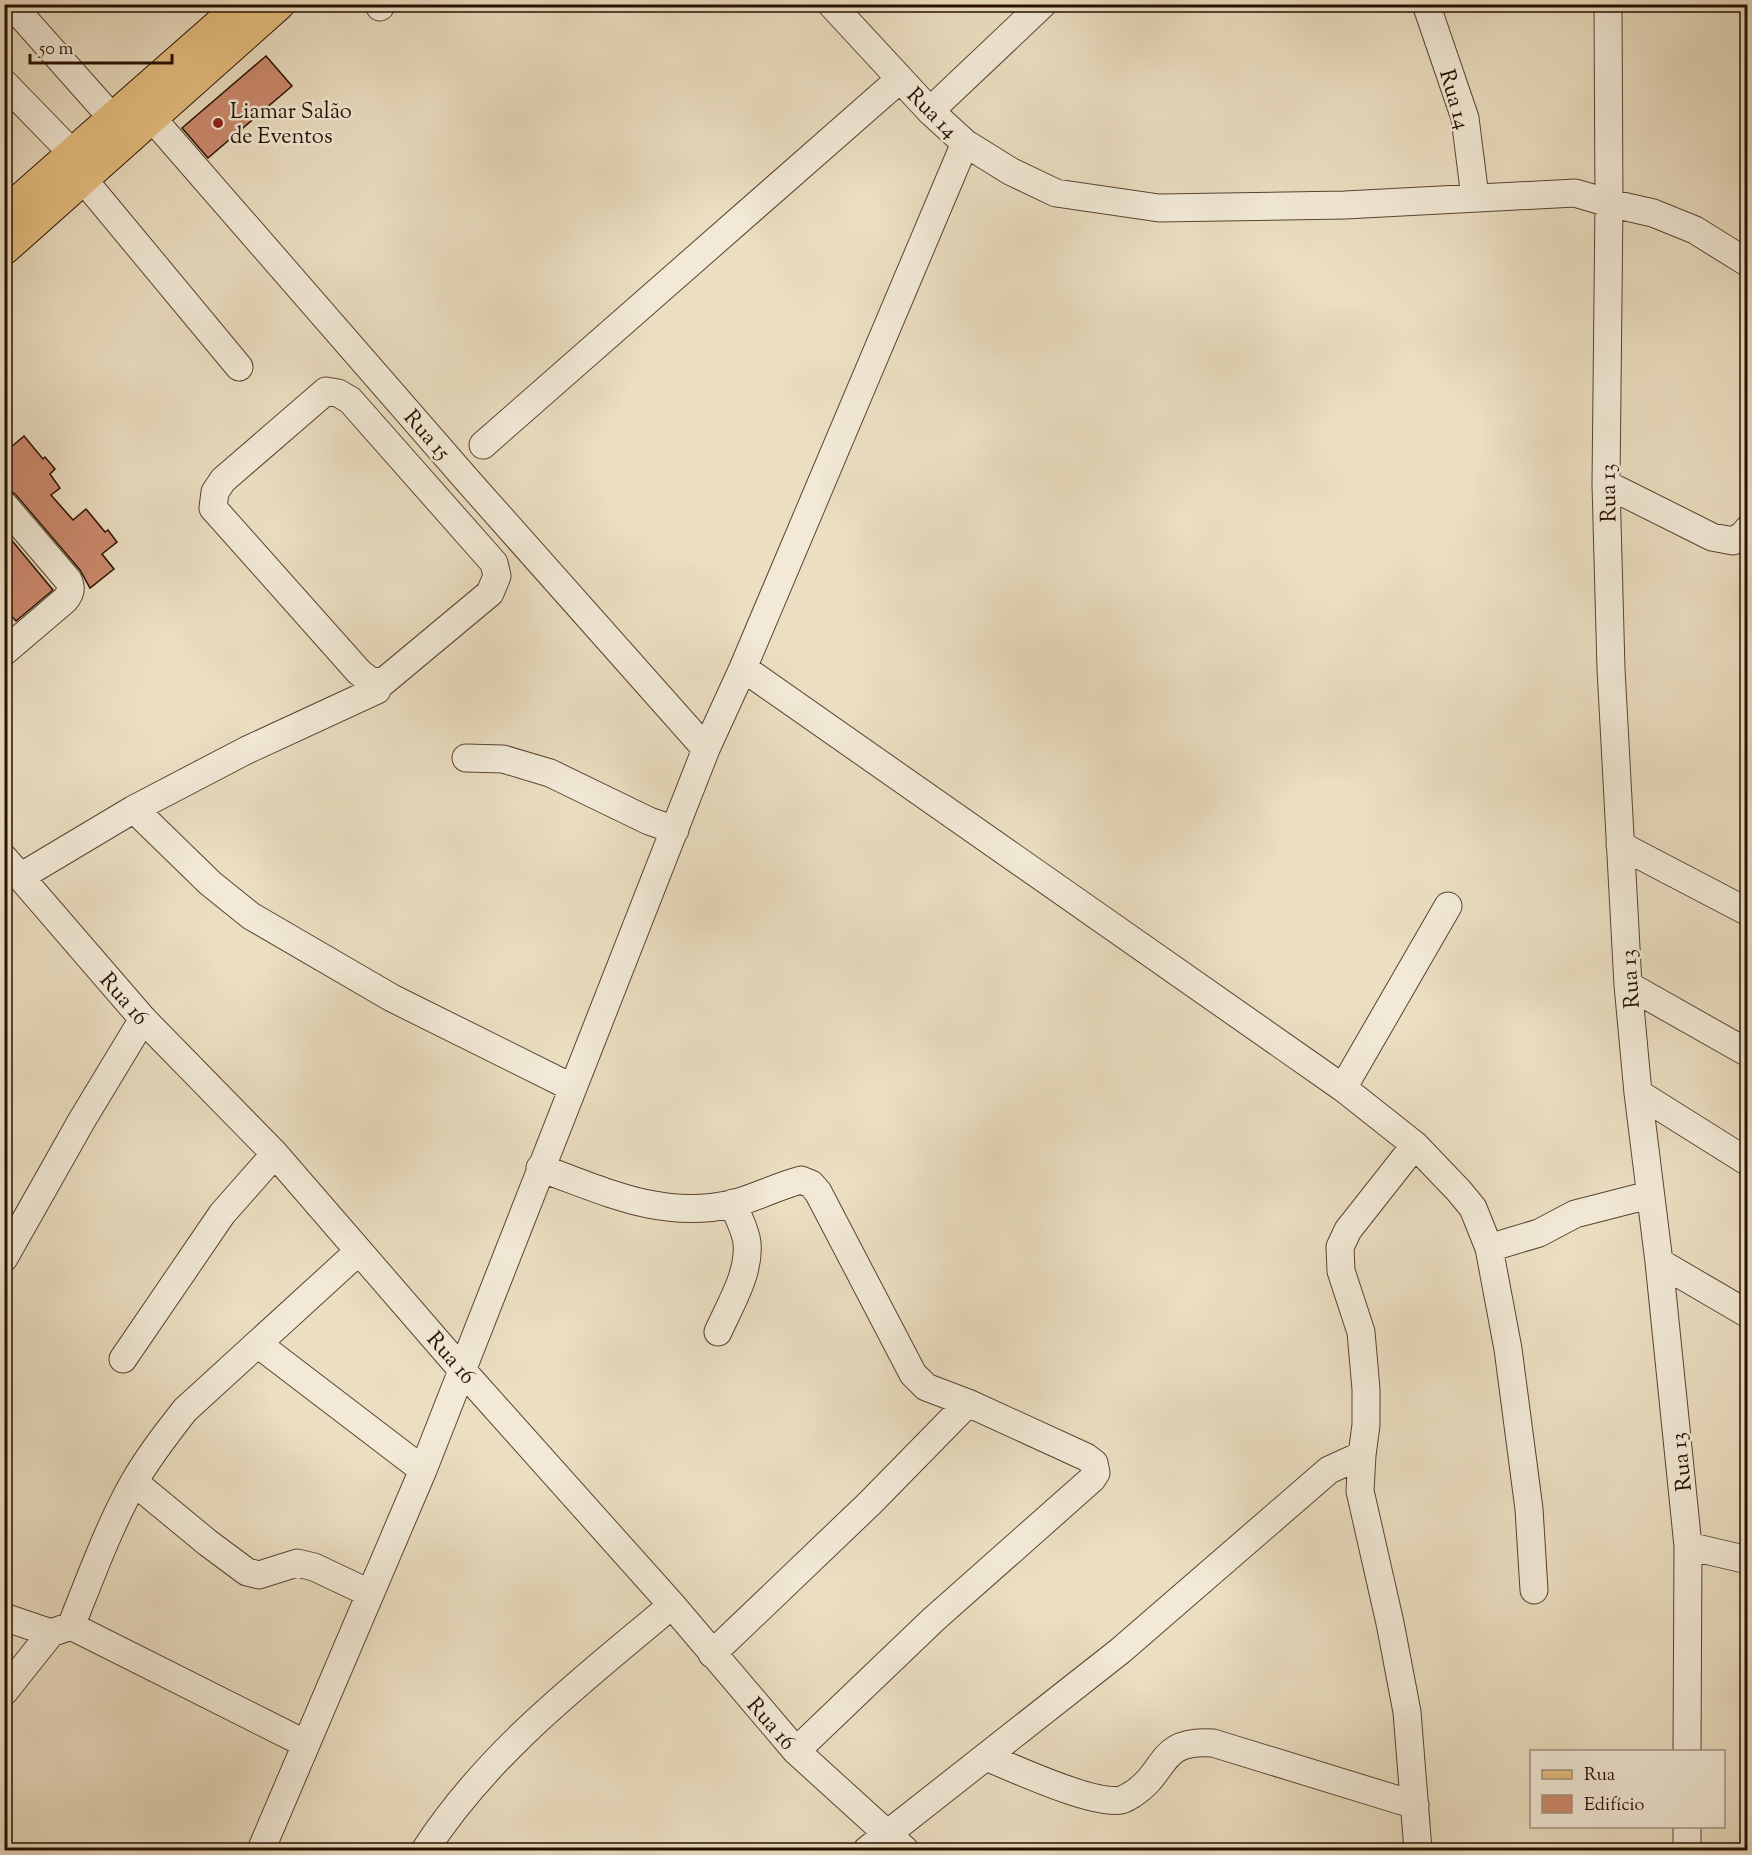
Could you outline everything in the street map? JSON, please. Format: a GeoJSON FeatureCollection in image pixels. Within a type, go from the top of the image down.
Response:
{"type":"FeatureCollection","features":[{"type":"Feature","properties":{"kind":"main road"},"geometry":{"type":"LineString","coordinates":[[4,248],[78,167],[114,120],[244,4]]}},
{"type":"Feature","properties":{"kind":"main road"},"geometry":{"type":"LineString","coordinates":[[4,216],[152,118],[278,4]]}},
{"type":"Feature","properties":{"kind":"street"},"geometry":{"type":"LineString","coordinates":[[11,4],[114,120]]}},
{"type":"Feature","properties":{"kind":"street","name":"Rua 14"},"geometry":{"type":"LineString","coordinates":[[831,4],[930,111],[965,143],[1010,171],[1056,193],[1159,208],[1345,205],[1575,193],[1653,213],[1695,230],[1748,263]]}},
{"type":"Feature","properties":{"kind":"street"},"geometry":{"type":"LineString","coordinates":[[930,111],[1043,4]]}},
{"type":"Feature","properties":{"kind":"street","name":"Rua 14"},"geometry":{"type":"LineString","coordinates":[[1426,4],[1465,118],[1475,197]]}},
{"type":"Feature","properties":{"kind":"street","name":"Rua 13"},"geometry":{"type":"LineString","coordinates":[[1608,4],[1609,203],[1606,484],[1620,845],[1628,986],[1638,1093],[1659,1262],[1688,1546],[1687,1750]]}},
{"type":"Feature","properties":{"kind":"street"},"geometry":{"type":"LineString","coordinates":[[483,445],[900,79]]}},
{"type":"Feature","properties":{"kind":"street"},"geometry":{"type":"LineString","coordinates":[[4,83],[78,167],[239,367]]}},
{"type":"Feature","properties":{"kind":"street","name":"Rua 15"},"geometry":{"type":"LineString","coordinates":[[152,118],[468,481],[706,749]]}},
{"type":"Feature","properties":{"kind":"street"},"geometry":{"type":"LineString","coordinates":[[261,1851],[423,1470],[706,749],[743,668],[965,143]]}},
{"type":"Feature","properties":{"kind":"street"},"geometry":{"type":"LineString","coordinates":[[326,391],[339,393],[350,400],[443,506],[494,563],[497,576],[490,593],[382,683],[369,680],[358,672],[213,508],[215,492],[223,480],[326,391]]}},
{"type":"Feature","properties":{"kind":"street"},"geometry":{"type":"LineString","coordinates":[[443,506],[468,481]]}},
{"type":"Feature","properties":{"kind":"street"},"geometry":{"type":"LineString","coordinates":[[1606,484],[1712,537],[1733,541],[1743,536],[1748,529]]}},
{"type":"Feature","properties":{"kind":"street"},"geometry":{"type":"LineString","coordinates":[[4,505],[72,586],[65,600],[4,652]]}},
{"type":"Feature","properties":{"kind":"street"},"geometry":{"type":"LineString","coordinates":[[743,668],[1343,1088],[1415,1145],[1460,1191],[1473,1208],[1489,1248],[1508,1349],[1529,1509],[1534,1590]]}},
{"type":"Feature","properties":{"kind":"street"},"geometry":{"type":"LineString","coordinates":[[12,868],[134,809],[247,750],[377,690]]}},
{"type":"Feature","properties":{"kind":"street"},"geometry":{"type":"LineString","coordinates":[[466,758],[503,759],[550,773],[649,821],[675,830]]}},
{"type":"Feature","properties":{"kind":"street"},"geometry":{"type":"LineString","coordinates":[[134,809],[210,883],[251,916],[392,998],[573,1088]]}},
{"type":"Feature","properties":{"kind":"street"},"geometry":{"type":"LineString","coordinates":[[1620,845],[1748,912]]}},
{"type":"Feature","properties":{"kind":"street","name":"Rua 16"},"geometry":{"type":"LineString","coordinates":[[12,868],[143,1019],[275,1154],[462,1370],[672,1605],[711,1654],[796,1751],[887,1846]]}},
{"type":"Feature","properties":{"kind":"street"},"geometry":{"type":"LineString","coordinates":[[1343,1088],[1448,906]]}},
{"type":"Feature","properties":{"kind":"street"},"geometry":{"type":"LineString","coordinates":[[1628,986],[1748,1053]]}},
{"type":"Feature","properties":{"kind":"street"},"geometry":{"type":"LineString","coordinates":[[4,1258],[82,1120],[143,1019]]}},
{"type":"Feature","properties":{"kind":"street"},"geometry":{"type":"LineString","coordinates":[[1638,1093],[1748,1162]]}},
{"type":"Feature","properties":{"kind":"street"},"geometry":{"type":"LineString","coordinates":[[1415,1145],[1348,1230],[1340,1247],[1341,1271],[1361,1332],[1366,1389],[1366,1425],[1360,1491],[1390,1623],[1407,1712],[1418,1851]]}},
{"type":"Feature","properties":{"kind":"street"},"geometry":{"type":"LineString","coordinates":[[123,1359],[222,1214],[275,1154]]}},
{"type":"Feature","properties":{"kind":"street"},"geometry":{"type":"LineString","coordinates":[[540,1168],[636,1202],[666,1209],[694,1209],[733,1203],[801,1180],[811,1184],[818,1192],[913,1374],[926,1387],[968,1403],[1086,1456],[1094,1464],[1096,1473],[1092,1479],[934,1619],[796,1751]]}},
{"type":"Feature","properties":{"kind":"street"},"geometry":{"type":"LineString","coordinates":[[1489,1248],[1539,1233],[1575,1214],[1649,1195]]}},
{"type":"Feature","properties":{"kind":"street"},"geometry":{"type":"LineString","coordinates":[[718,1332],[738,1287],[747,1256],[747,1241],[733,1203]]}},
{"type":"Feature","properties":{"kind":"street"},"geometry":{"type":"LineString","coordinates":[[6,1683],[61,1630],[134,1482],[185,1410],[359,1251]]}},
{"type":"Feature","properties":{"kind":"street"},"geometry":{"type":"LineString","coordinates":[[1659,1262],[1748,1314]]}},
{"type":"Feature","properties":{"kind":"street"},"geometry":{"type":"LineString","coordinates":[[258,1344],[423,1470]]}},
{"type":"Feature","properties":{"kind":"street"},"geometry":{"type":"LineString","coordinates":[[711,1654],[870,1503],[968,1403]]}},
{"type":"Feature","properties":{"kind":"street"},"geometry":{"type":"LineString","coordinates":[[887,1846],[986,1757],[1120,1651],[1329,1470],[1362,1455]]}},
{"type":"Feature","properties":{"kind":"street"},"geometry":{"type":"LineString","coordinates":[[134,1482],[199,1537],[247,1572],[259,1575],[297,1563],[314,1567],[369,1593]]}},
{"type":"Feature","properties":{"kind":"street"},"geometry":{"type":"LineString","coordinates":[[1688,1546],[1748,1560]]}},
{"type":"Feature","properties":{"kind":"street"},"geometry":{"type":"LineString","coordinates":[[425,1851],[468,1791],[537,1719],[672,1605]]}},
{"type":"Feature","properties":{"kind":"street"},"geometry":{"type":"LineString","coordinates":[[4,1617],[61,1630],[306,1744]]}},
{"type":"Feature","properties":{"kind":"street"},"geometry":{"type":"LineString","coordinates":[[986,1757],[1093,1798],[1122,1800],[1140,1789],[1167,1755],[1183,1745],[1198,1742],[1213,1743],[1415,1805]]}},
{"type":"Feature","properties":{"kind":"street"},"geometry":{"type":"LineString","coordinates":[[1687,1828],[1687,1851]]}},
{"type":"Feature","properties":{"kind":"building","name":"Liamar Salão de Eventos"},"geometry":{"type":"Polygon","coordinates":[[[266,56],[292,86],[208,158],[182,128],[266,56]]]}},
{"type":"Feature","properties":{"kind":"building"},"geometry":{"type":"Polygon","coordinates":[[[24,436],[43,459],[45,457],[55,469],[50,474],[60,488],[51,495],[73,520],[86,509],[105,532],[108,530],[117,542],[102,554],[114,569],[90,588],[80,570],[16,495],[4,486],[4,453],[24,436]]]}},
{"type":"Feature","properties":{"kind":"building"},"geometry":{"type":"Polygon","coordinates":[[[4,531],[53,590],[16,621],[4,608],[4,531]]]}},
{"type":"Feature","properties":{"kind":"place","name":"Liamar Salão de Eventos"},"geometry":{"type":"Point","coordinates":[218,123]}}]}
